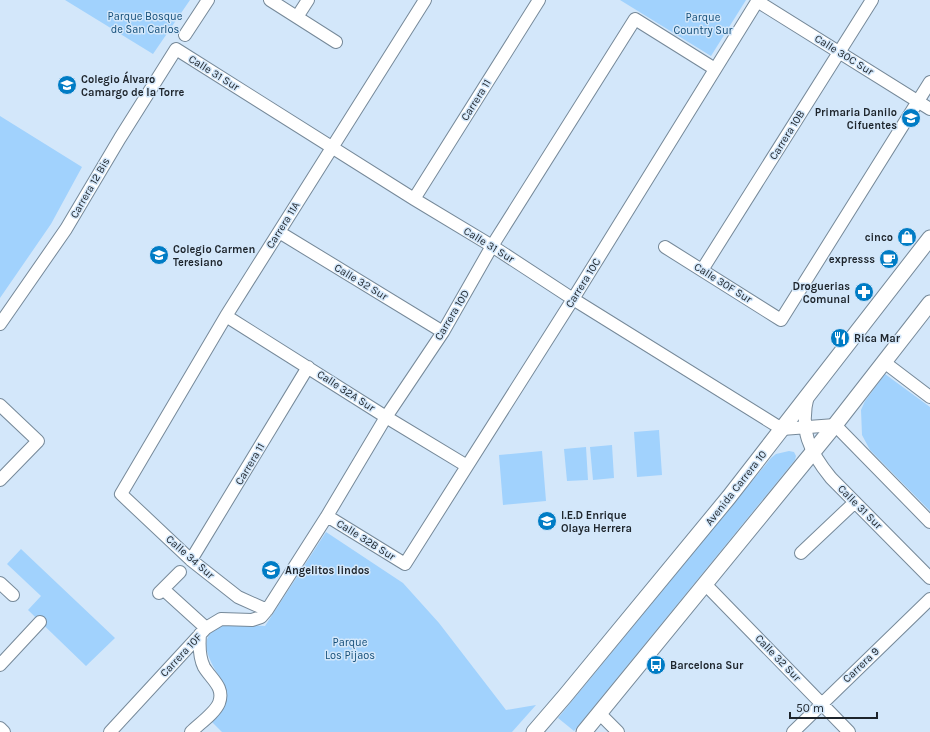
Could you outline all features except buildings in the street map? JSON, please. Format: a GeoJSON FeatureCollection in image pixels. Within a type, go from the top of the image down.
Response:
{"type":"FeatureCollection","features":[{"type":"Feature","properties":{"kind":"main road","name":"Avenida Carrera 10"},"geometry":{"type":"LineString","coordinates":[[534,732],[709,522],[930,238]]}},
{"type":"Feature","properties":{"kind":"main road"},"geometry":{"type":"LineString","coordinates":[[584,732],[836,425],[930,302]]}},
{"type":"Feature","properties":{"kind":"street"},"geometry":{"type":"LineString","coordinates":[[185,35],[208,0]]}},
{"type":"Feature","properties":{"kind":"street"},"geometry":{"type":"LineString","coordinates":[[270,0],[336,42]]}},
{"type":"Feature","properties":{"kind":"street"},"geometry":{"type":"LineString","coordinates":[[297,17],[308,0]]}},
{"type":"Feature","properties":{"kind":"street","name":"Carrera 11A"},"geometry":{"type":"LineString","coordinates":[[121,494],[226,316],[425,0]]}},
{"type":"Feature","properties":{"kind":"street","name":"Carrera 11"},"geometry":{"type":"LineString","coordinates":[[414,199],[539,0]]}},
{"type":"Feature","properties":{"kind":"street","name":"Carrera 10B"},"geometry":{"type":"LineString","coordinates":[[702,270],[872,0]]}},
{"type":"Feature","properties":{"kind":"street","name":"Calle 30C Sur"},"geometry":{"type":"LineString","coordinates":[[758,1],[930,109]]}},
{"type":"Feature","properties":{"kind":"street","name":"Carrera 10C"},"geometry":{"type":"LineString","coordinates":[[405,564],[573,300],[758,1]]}},
{"type":"Feature","properties":{"kind":"street","name":"Carrera 10D"},"geometry":{"type":"LineString","coordinates":[[267,610],[327,516],[386,417],[443,332],[492,246],[635,19],[715,70]]}},
{"type":"Feature","properties":{"kind":"street","name":"Calle 31 Sur"},"geometry":{"type":"LineString","coordinates":[[176,49],[331,148],[492,246],[573,300],[782,429]]}},
{"type":"Feature","properties":{"kind":"street","name":"Carrera 12 Bis"},"geometry":{"type":"LineString","coordinates":[[0,324],[66,229],[120,138],[176,49]]}},
{"type":"Feature","properties":{"kind":"street"},"geometry":{"type":"LineString","coordinates":[[918,102],[930,82]]}},
{"type":"Feature","properties":{"kind":"street","name":"Calle 30F Sur"},"geometry":{"type":"LineString","coordinates":[[665,247],[781,320],[918,102]]}},
{"type":"Feature","properties":{"kind":"street","name":"Calle 32 Sur"},"geometry":{"type":"LineString","coordinates":[[279,232],[443,332]]}},
{"type":"Feature","properties":{"kind":"street","name":"Calle 32A Sur"},"geometry":{"type":"LineString","coordinates":[[226,316],[386,417],[467,466]]}},
{"type":"Feature","properties":{"kind":"street"},"geometry":{"type":"LineString","coordinates":[[884,362],[930,396]]}},
{"type":"Feature","properties":{"kind":"street","name":"Carrera 11"},"geometry":{"type":"LineString","coordinates":[[191,560],[308,367]]}},
{"type":"Feature","properties":{"kind":"street","name":"Calle 31 Sur"},"geometry":{"type":"LineString","coordinates":[[809,394],[805,407],[805,427],[812,453],[831,478],[930,578]]}},
{"type":"Feature","properties":{"kind":"street"},"geometry":{"type":"LineString","coordinates":[[0,405],[38,441],[0,480]]}},
{"type":"Feature","properties":{"kind":"street"},"geometry":{"type":"LineString","coordinates":[[782,429],[836,425],[930,522]]}},
{"type":"Feature","properties":{"kind":"street","name":"Calle 34 Sur"},"geometry":{"type":"LineString","coordinates":[[121,494],[191,560],[238,596],[267,610]]}},
{"type":"Feature","properties":{"kind":"street"},"geometry":{"type":"LineString","coordinates":[[801,553],[855,502]]}},
{"type":"Feature","properties":{"kind":"street","name":"Calle 32B Sur"},"geometry":{"type":"LineString","coordinates":[[327,516],[405,564]]}},
{"type":"Feature","properties":{"kind":"street"},"geometry":{"type":"LineString","coordinates":[[180,572],[161,591],[203,631],[199,646],[200,657],[205,668],[217,683],[220,690],[220,696],[215,709],[191,732]]}},
{"type":"Feature","properties":{"kind":"street"},"geometry":{"type":"LineString","coordinates":[[0,583],[13,595]]}},
{"type":"Feature","properties":{"kind":"street","name":"Calle 32 Sur"},"geometry":{"type":"LineString","coordinates":[[705,584],[849,732]]}},
{"type":"Feature","properties":{"kind":"street","name":"Carrera 9"},"geometry":{"type":"LineString","coordinates":[[792,732],[930,599]]}},
{"type":"Feature","properties":{"kind":"street","name":"Carrera 10F"},"geometry":{"type":"LineString","coordinates":[[110,732],[203,631],[221,619],[252,620],[261,617],[267,610]]}},
{"type":"Feature","properties":{"kind":"street"},"geometry":{"type":"LineString","coordinates":[[0,665],[40,622]]}},
{"type":"Feature","properties":{"kind":"street"},"geometry":{"type":"LineString","coordinates":[[600,714],[618,732]]}},
{"type":"Feature","properties":{"kind":"street"},"geometry":{"type":"LineString","coordinates":[[0,728],[4,732]]}},
{"type":"Feature","properties":{"kind":"green space","name":"Parque Bosque de San Carlos"},"geometry":{"type":"Polygon","coordinates":[[[65,0],[190,0],[153,54],[65,0]]]}},
{"type":"Feature","properties":{"kind":"green space","name":"Parque Country Sur"},"geometry":{"type":"Polygon","coordinates":[[[620,0],[746,0],[711,56],[620,0]]]}},
{"type":"Feature","properties":{"kind":"green space"},"geometry":{"type":"Polygon","coordinates":[[[0,116],[82,167],[51,224],[0,298],[0,116]]]}},
{"type":"Feature","properties":{"kind":"green space"},"geometry":{"type":"Polygon","coordinates":[[[885,374],[930,407],[930,511],[870,450],[862,435],[861,410],[865,401],[885,374]]]}},
{"type":"Feature","properties":{"kind":"green space"},"geometry":{"type":"Polygon","coordinates":[[[659,430],[662,475],[637,477],[634,432],[659,430]]]}},
{"type":"Feature","properties":{"kind":"green space"},"geometry":{"type":"Polygon","coordinates":[[[612,445],[614,478],[593,480],[590,447],[612,445]]]}},
{"type":"Feature","properties":{"kind":"green space"},"geometry":{"type":"Polygon","coordinates":[[[586,447],[588,480],[567,481],[564,449],[586,447]]]}},
{"type":"Feature","properties":{"kind":"green space"},"geometry":{"type":"Polygon","coordinates":[[[542,451],[546,501],[503,505],[499,455],[542,451]]]}},
{"type":"Feature","properties":{"kind":"green space"},"geometry":{"type":"Polygon","coordinates":[[[789,451],[794,452],[796,456],[795,460],[574,731],[558,718],[771,458],[776,454],[789,451]]]}},
{"type":"Feature","properties":{"kind":"green space","name":"Parque Los Pijaos"},"geometry":{"type":"Polygon","coordinates":[[[326,532],[403,583],[439,623],[506,710],[536,705],[512,732],[222,732],[211,721],[221,680],[209,658],[206,643],[208,636],[213,630],[222,624],[265,626],[326,532]]]}},
{"type":"Feature","properties":{"kind":"green space"},"geometry":{"type":"Polygon","coordinates":[[[21,549],[115,638],[86,666],[28,610],[41,596],[7,564],[21,549]]]}},
{"type":"Feature","properties":{"kind":"place","name":"Colegio Álvaro Camargo de la Torre"},"geometry":{"type":"Point","coordinates":[67,85]}},
{"type":"Feature","properties":{"kind":"place","name":"Primaria Danilo Cifuentes"},"geometry":{"type":"Point","coordinates":[911,118]}},
{"type":"Feature","properties":{"kind":"place","name":"cinco"},"geometry":{"type":"Point","coordinates":[907,237]}},
{"type":"Feature","properties":{"kind":"place","name":"Colegio Carmen Teresiano"},"geometry":{"type":"Point","coordinates":[159,255]}},
{"type":"Feature","properties":{"kind":"place","name":"expresss"},"geometry":{"type":"Point","coordinates":[889,259]}},
{"type":"Feature","properties":{"kind":"place","name":"Droguerias Comunal"},"geometry":{"type":"Point","coordinates":[864,292]}},
{"type":"Feature","properties":{"kind":"place","name":"Rica Mar"},"geometry":{"type":"Point","coordinates":[840,338]}},
{"type":"Feature","properties":{"kind":"place","name":"I.E.D Enrique Olaya Herrera"},"geometry":{"type":"Point","coordinates":[547,521]}},
{"type":"Feature","properties":{"kind":"place","name":"Angelitos lindos"},"geometry":{"type":"Point","coordinates":[271,570]}},
{"type":"Feature","properties":{"kind":"place","name":"Barcelona Sur"},"geometry":{"type":"Point","coordinates":[656,665]}}]}
